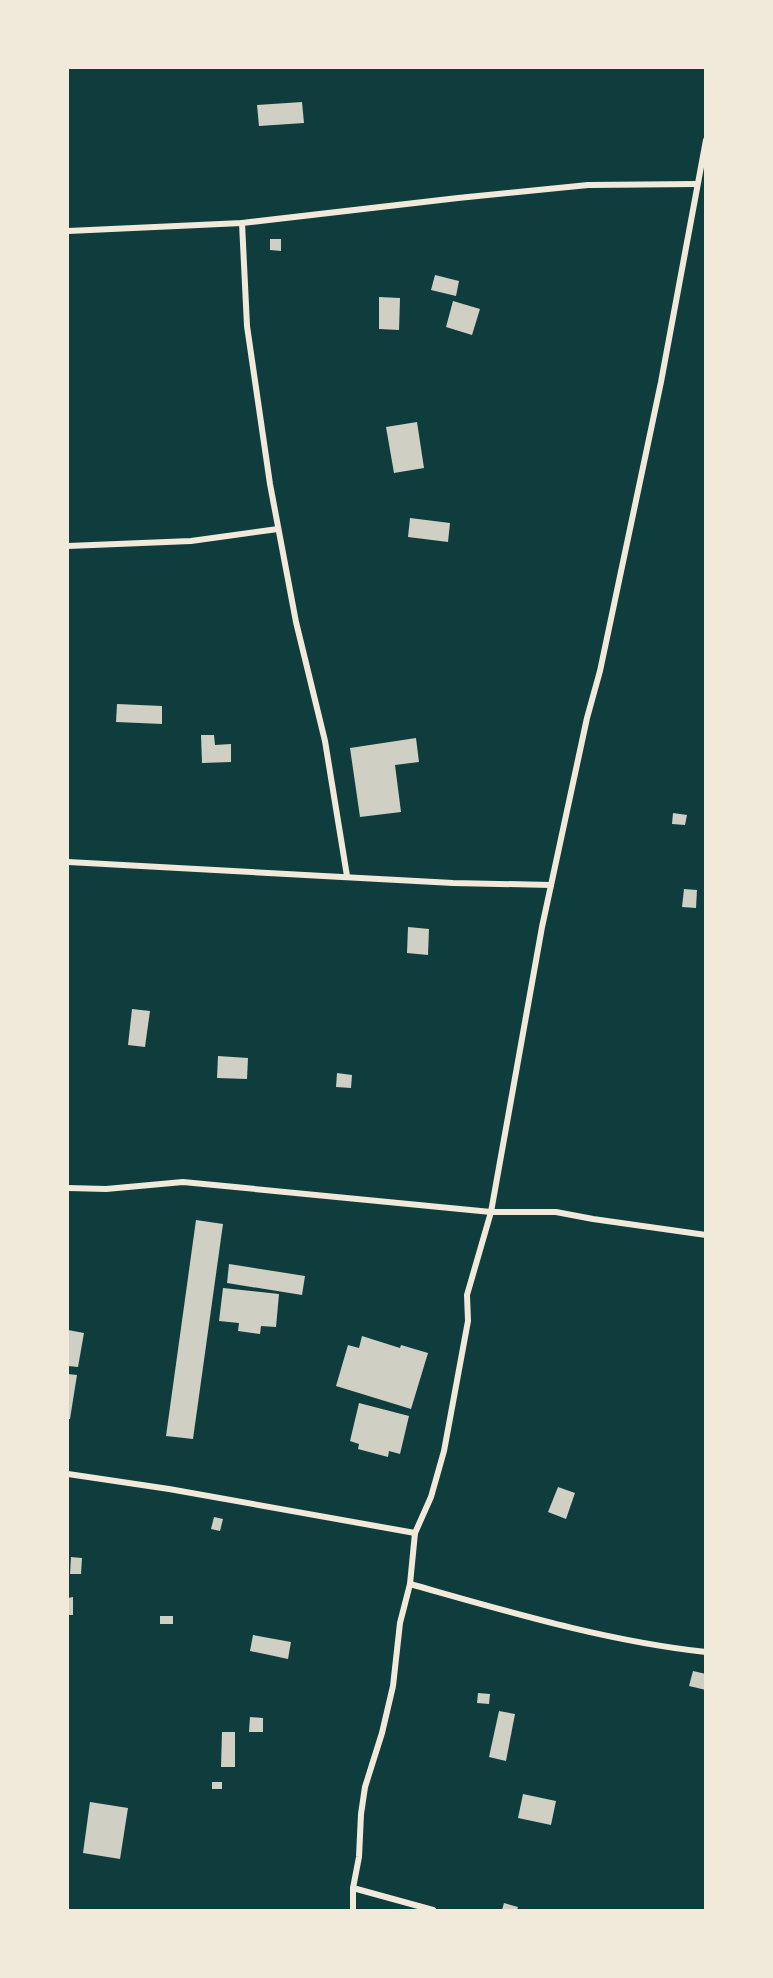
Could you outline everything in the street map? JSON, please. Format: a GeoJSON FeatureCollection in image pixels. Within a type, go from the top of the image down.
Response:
{"type":"FeatureCollection","features":[{"type":"Feature","properties":{"kind":"street"},"geometry":{"type":"LineString","coordinates":[[353,1911],[353,1888],[359,1857],[365,1787],[382,1733],[393,1686],[400,1623],[410,1584],[415,1533],[432,1497],[444,1451],[468,1321],[467,1295],[491,1212],[551,885],[587,718],[600,672],[661,381],[705,140]]}},
{"type":"Feature","properties":{"kind":"street"},"geometry":{"type":"LineString","coordinates":[[68,231],[242,223],[588,185],[697,184]]}},
{"type":"Feature","properties":{"kind":"street"},"geometry":{"type":"LineString","coordinates":[[242,223],[247,326],[270,484],[296,622],[325,741],[347,876]]}},
{"type":"Feature","properties":{"kind":"street"},"geometry":{"type":"LineString","coordinates":[[68,546],[190,541],[278,529]]}},
{"type":"Feature","properties":{"kind":"street"},"geometry":{"type":"LineString","coordinates":[[68,862],[453,883],[551,885]]}},
{"type":"Feature","properties":{"kind":"street"},"geometry":{"type":"LineString","coordinates":[[68,1188],[106,1189],[183,1182],[491,1212],[556,1212],[705,1235]]}},
{"type":"Feature","properties":{"kind":"street"},"geometry":{"type":"LineString","coordinates":[[68,1474],[169,1489],[415,1533]]}},
{"type":"Feature","properties":{"kind":"street"},"geometry":{"type":"LineString","coordinates":[[410,1584],[618,1638],[705,1652]]}},
{"type":"Feature","properties":{"kind":"street"},"geometry":{"type":"LineString","coordinates":[[353,1888],[433,1911]]}},
{"type":"Feature","properties":{"kind":"building"},"geometry":{"type":"Polygon","coordinates":[[[302,102],[304,123],[259,126],[257,105],[302,102]]]}},
{"type":"Feature","properties":{"kind":"building"},"geometry":{"type":"Polygon","coordinates":[[[270,239],[281,239],[281,251],[270,250],[270,239]]]}},
{"type":"Feature","properties":{"kind":"building"},"geometry":{"type":"Polygon","coordinates":[[[435,275],[459,281],[456,296],[431,290],[435,275]]]}},
{"type":"Feature","properties":{"kind":"building"},"geometry":{"type":"Polygon","coordinates":[[[379,297],[400,298],[399,330],[379,329],[379,297]]]}},
{"type":"Feature","properties":{"kind":"building"},"geometry":{"type":"Polygon","coordinates":[[[453,301],[480,309],[472,335],[446,327],[453,301]]]}},
{"type":"Feature","properties":{"kind":"building"},"geometry":{"type":"Polygon","coordinates":[[[417,422],[424,468],[394,473],[386,427],[417,422]]]}},
{"type":"Feature","properties":{"kind":"building"},"geometry":{"type":"Polygon","coordinates":[[[410,518],[450,523],[448,542],[408,537],[410,518]]]}},
{"type":"Feature","properties":{"kind":"building"},"geometry":{"type":"Polygon","coordinates":[[[117,704],[162,706],[162,724],[116,722],[117,704]]]}},
{"type":"Feature","properties":{"kind":"building"},"geometry":{"type":"Polygon","coordinates":[[[201,735],[214,735],[215,745],[231,744],[231,762],[202,763],[201,735]]]}},
{"type":"Feature","properties":{"kind":"building"},"geometry":{"type":"Polygon","coordinates":[[[416,738],[419,762],[395,765],[401,812],[360,817],[350,748],[416,738]]]}},
{"type":"Feature","properties":{"kind":"building"},"geometry":{"type":"Polygon","coordinates":[[[673,813],[687,815],[685,825],[672,824],[673,813]]]}},
{"type":"Feature","properties":{"kind":"building"},"geometry":{"type":"Polygon","coordinates":[[[684,889],[697,890],[696,908],[682,907],[684,889]]]}},
{"type":"Feature","properties":{"kind":"building"},"geometry":{"type":"Polygon","coordinates":[[[408,927],[429,929],[428,955],[407,953],[408,927]]]}},
{"type":"Feature","properties":{"kind":"building"},"geometry":{"type":"Polygon","coordinates":[[[132,1009],[150,1011],[145,1047],[128,1045],[132,1009]]]}},
{"type":"Feature","properties":{"kind":"building"},"geometry":{"type":"Polygon","coordinates":[[[218,1056],[248,1058],[247,1079],[217,1078],[218,1056]]]}},
{"type":"Feature","properties":{"kind":"building"},"geometry":{"type":"Polygon","coordinates":[[[337,1073],[352,1075],[351,1088],[336,1087],[337,1073]]]}},
{"type":"Feature","properties":{"kind":"building"},"geometry":{"type":"Polygon","coordinates":[[[196,1220],[223,1224],[193,1439],[166,1436],[196,1220]]]}},
{"type":"Feature","properties":{"kind":"building"},"geometry":{"type":"Polygon","coordinates":[[[229,1264],[305,1276],[302,1295],[227,1283],[229,1264]]]}},
{"type":"Feature","properties":{"kind":"building"},"geometry":{"type":"Polygon","coordinates":[[[223,1288],[279,1294],[276,1327],[261,1326],[260,1334],[238,1331],[239,1323],[219,1321],[223,1288]]]}},
{"type":"Feature","properties":{"kind":"building"},"geometry":{"type":"Polygon","coordinates":[[[68,1330],[84,1333],[78,1367],[68,1366],[68,1330]]]}},
{"type":"Feature","properties":{"kind":"building"},"geometry":{"type":"Polygon","coordinates":[[[362,1336],[400,1348],[401,1345],[428,1353],[411,1409],[336,1386],[348,1345],[359,1348],[362,1336]]]}},
{"type":"Feature","properties":{"kind":"building"},"geometry":{"type":"Polygon","coordinates":[[[68,1374],[77,1375],[70,1419],[68,1419],[68,1374]]]}},
{"type":"Feature","properties":{"kind":"building"},"geometry":{"type":"Polygon","coordinates":[[[359,1403],[409,1416],[400,1454],[389,1451],[388,1457],[358,1449],[359,1444],[350,1441],[359,1403]]]}},
{"type":"Feature","properties":{"kind":"building"},"geometry":{"type":"Polygon","coordinates":[[[558,1487],[575,1493],[566,1519],[548,1512],[558,1487]]]}},
{"type":"Feature","properties":{"kind":"building"},"geometry":{"type":"Polygon","coordinates":[[[214,1517],[223,1519],[220,1531],[211,1529],[214,1517]]]}},
{"type":"Feature","properties":{"kind":"building"},"geometry":{"type":"Polygon","coordinates":[[[71,1557],[82,1558],[81,1574],[70,1574],[71,1557]]]}},
{"type":"Feature","properties":{"kind":"building"},"geometry":{"type":"Polygon","coordinates":[[[73,1597],[73,1615],[68,1615],[68,1598],[73,1597]]]}},
{"type":"Feature","properties":{"kind":"building"},"geometry":{"type":"Polygon","coordinates":[[[160,1616],[173,1616],[173,1624],[160,1624],[160,1616]]]}},
{"type":"Feature","properties":{"kind":"building"},"geometry":{"type":"Polygon","coordinates":[[[253,1635],[291,1642],[288,1659],[250,1651],[253,1635]]]}},
{"type":"Feature","properties":{"kind":"building"},"geometry":{"type":"Polygon","coordinates":[[[693,1671],[706,1674],[706,1690],[689,1686],[693,1671]]]}},
{"type":"Feature","properties":{"kind":"building"},"geometry":{"type":"Polygon","coordinates":[[[478,1693],[490,1694],[489,1704],[477,1703],[478,1693]]]}},
{"type":"Feature","properties":{"kind":"building"},"geometry":{"type":"Polygon","coordinates":[[[499,1711],[515,1714],[506,1761],[489,1757],[499,1711]]]}},
{"type":"Feature","properties":{"kind":"building"},"geometry":{"type":"Polygon","coordinates":[[[250,1717],[263,1718],[263,1732],[249,1732],[250,1717]]]}},
{"type":"Feature","properties":{"kind":"building"},"geometry":{"type":"Polygon","coordinates":[[[222,1732],[235,1732],[235,1767],[221,1767],[222,1732]]]}},
{"type":"Feature","properties":{"kind":"building"},"geometry":{"type":"Polygon","coordinates":[[[212,1782],[222,1782],[222,1789],[212,1789],[212,1782]]]}},
{"type":"Feature","properties":{"kind":"building"},"geometry":{"type":"Polygon","coordinates":[[[523,1794],[556,1801],[551,1825],[518,1818],[523,1794]]]}},
{"type":"Feature","properties":{"kind":"building"},"geometry":{"type":"Polygon","coordinates":[[[90,1802],[128,1808],[120,1859],[83,1853],[90,1802]]]}},
{"type":"Feature","properties":{"kind":"building"},"geometry":{"type":"Polygon","coordinates":[[[504,1903],[518,1907],[517,1910],[502,1910],[504,1903]]]}}]}
